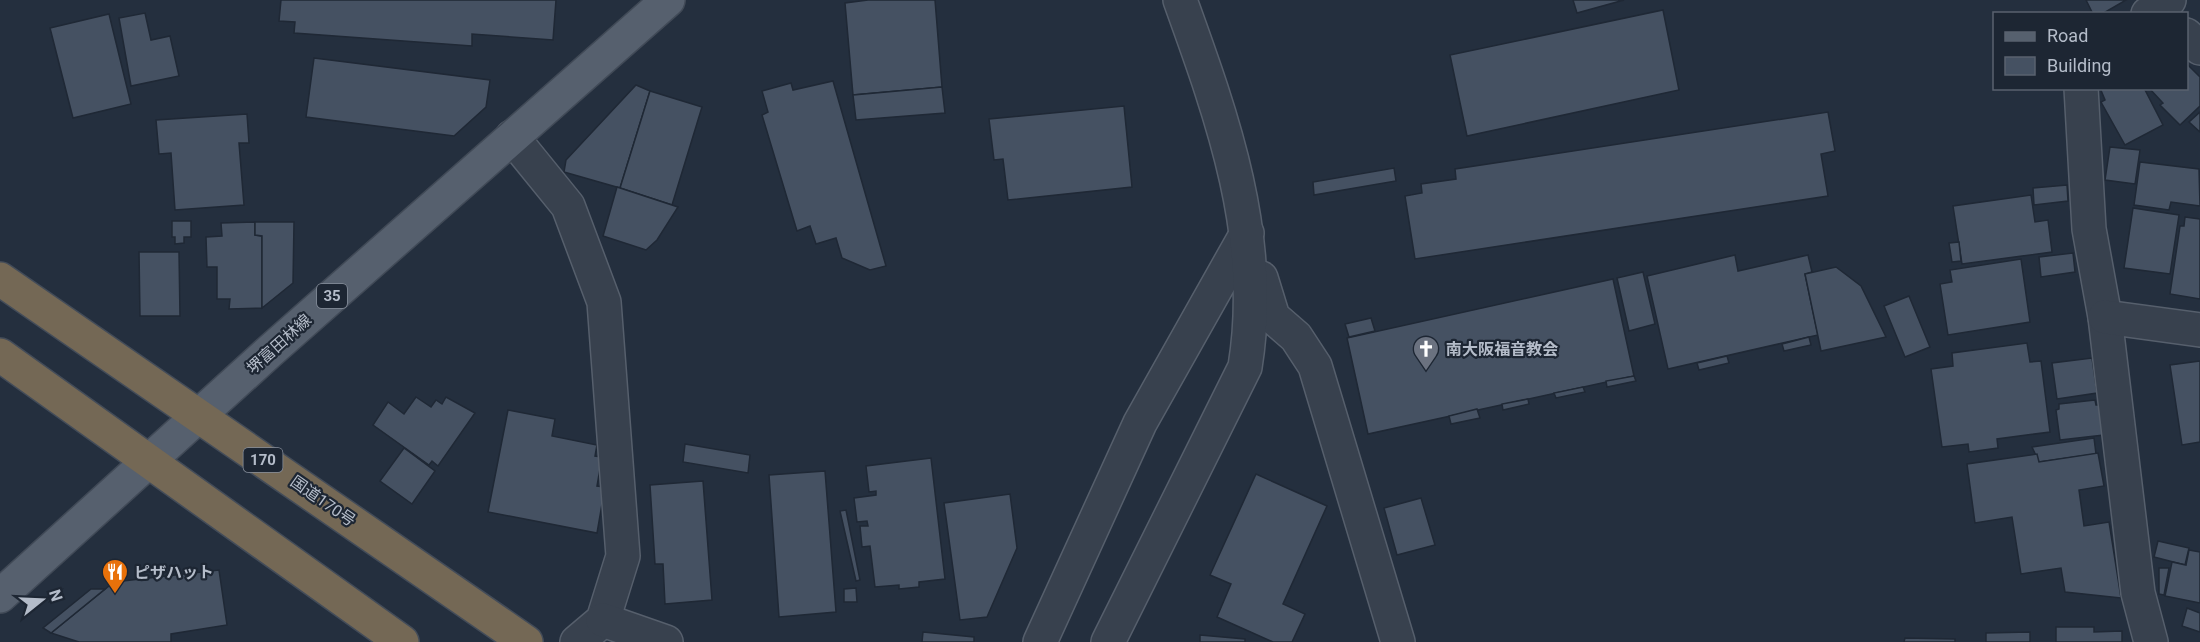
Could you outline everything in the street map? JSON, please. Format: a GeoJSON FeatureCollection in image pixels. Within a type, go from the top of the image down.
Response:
{"type":"FeatureCollection","features":[{"type":"Feature","properties":{"kind":"highway","name":"国道170号"},"geometry":{"type":"LineString","coordinates":[[0,279],[526,642]]}},
{"type":"Feature","properties":{"kind":"highway"},"geometry":{"type":"LineString","coordinates":[[0,355],[402,642]]}},
{"type":"Feature","properties":{"kind":"main road","name":"堺富田林線"},"geometry":{"type":"LineString","coordinates":[[0,596],[148,461],[668,0]]}},
{"type":"Feature","properties":{"kind":"street"},"geometry":{"type":"LineString","coordinates":[[1108,642],[1245,367],[1252,324],[1247,234],[1242,195],[1217,103],[1180,0]]}},
{"type":"Feature","properties":{"kind":"street"},"geometry":{"type":"LineString","coordinates":[[2188,36],[2200,48]]}},
{"type":"Feature","properties":{"kind":"street"},"geometry":{"type":"LineString","coordinates":[[2081,90],[2089,228],[2105,317],[2138,593],[2151,642]]}},
{"type":"Feature","properties":{"kind":"street"},"geometry":{"type":"LineString","coordinates":[[512,137],[568,206],[604,302],[623,556],[603,620],[577,642]]}},
{"type":"Feature","properties":{"kind":"street"},"geometry":{"type":"LineString","coordinates":[[1040,642],[1140,423],[1247,234]]}},
{"type":"Feature","properties":{"kind":"street"},"geometry":{"type":"LineString","coordinates":[[1247,234],[1272,317],[1296,337],[1315,366],[1398,642]]}},
{"type":"Feature","properties":{"kind":"street"},"geometry":{"type":"LineString","coordinates":[[2105,317],[2200,330]]}},
{"type":"Feature","properties":{"kind":"street"},"geometry":{"type":"LineString","coordinates":[[603,620],[666,642]]}},
{"type":"Feature","properties":{"kind":"building"},"geometry":{"type":"Polygon","coordinates":[[[281,0],[556,0],[553,40],[472,34],[472,46],[294,33],[295,22],[279,21],[281,0]]]}},
{"type":"Feature","properties":{"kind":"building"},"geometry":{"type":"Polygon","coordinates":[[[868,0],[935,0],[942,87],[853,95],[845,3],[868,0]]]}},
{"type":"Feature","properties":{"kind":"building"},"geometry":{"type":"Polygon","coordinates":[[[1573,0],[1624,0],[1577,13],[1573,0]]]}},
{"type":"Feature","properties":{"kind":"building"},"geometry":{"type":"Polygon","coordinates":[[[2086,0],[2126,0],[2105,12],[2092,12],[2086,0]]]}},
{"type":"Feature","properties":{"kind":"building"},"geometry":{"type":"Polygon","coordinates":[[[1663,10],[1679,90],[1467,136],[1450,55],[1663,10]]]}},
{"type":"Feature","properties":{"kind":"building"},"geometry":{"type":"Polygon","coordinates":[[[145,13],[151,40],[170,36],[179,76],[131,86],[119,18],[145,13]]]}},
{"type":"Feature","properties":{"kind":"building"},"geometry":{"type":"Polygon","coordinates":[[[109,14],[131,104],[73,118],[50,28],[109,14]]]}},
{"type":"Feature","properties":{"kind":"building"},"geometry":{"type":"Polygon","coordinates":[[[314,58],[490,80],[486,107],[454,136],[306,117],[314,58]]]}},
{"type":"Feature","properties":{"kind":"building"},"geometry":{"type":"Polygon","coordinates":[[[2188,65],[2200,77],[2200,106],[2180,125],[2160,105],[2163,103],[2151,90],[2188,90],[2188,65]]]}},
{"type":"Feature","properties":{"kind":"building"},"geometry":{"type":"Polygon","coordinates":[[[833,81],[886,266],[870,270],[842,258],[836,238],[816,244],[810,226],[797,231],[762,115],[768,112],[762,91],[791,83],[793,90],[833,81]]]}},
{"type":"Feature","properties":{"kind":"building"},"geometry":{"type":"Polygon","coordinates":[[[636,85],[650,91],[620,188],[564,172],[566,160],[636,85]]]}},
{"type":"Feature","properties":{"kind":"building"},"geometry":{"type":"Polygon","coordinates":[[[942,87],[945,113],[856,120],[853,95],[942,87]]]}},
{"type":"Feature","properties":{"kind":"building"},"geometry":{"type":"Polygon","coordinates":[[[2101,90],[2145,90],[2163,125],[2125,145],[2101,102],[2105,100],[2101,90]]]}},
{"type":"Feature","properties":{"kind":"building"},"geometry":{"type":"Polygon","coordinates":[[[650,91],[702,107],[672,205],[620,188],[650,91]]]}},
{"type":"Feature","properties":{"kind":"building"},"geometry":{"type":"Polygon","coordinates":[[[1124,106],[1132,187],[1008,200],[1003,159],[994,160],[989,119],[1124,106]]]}},
{"type":"Feature","properties":{"kind":"building"},"geometry":{"type":"Polygon","coordinates":[[[1828,112],[1835,151],[1821,154],[1828,196],[1415,259],[1405,196],[1422,193],[1421,184],[1456,179],[1455,169],[1828,112]]]}},
{"type":"Feature","properties":{"kind":"building"},"geometry":{"type":"Polygon","coordinates":[[[2200,112],[2200,132],[2189,122],[2200,112]]]}},
{"type":"Feature","properties":{"kind":"building"},"geometry":{"type":"Polygon","coordinates":[[[247,114],[249,143],[239,143],[244,205],[175,210],[171,153],[159,154],[156,120],[247,114]]]}},
{"type":"Feature","properties":{"kind":"building"},"geometry":{"type":"Polygon","coordinates":[[[2110,147],[2140,150],[2135,184],[2105,180],[2110,147]]]}},
{"type":"Feature","properties":{"kind":"building"},"geometry":{"type":"Polygon","coordinates":[[[2140,162],[2199,169],[2200,206],[2171,202],[2169,210],[2134,205],[2140,162]]]}},
{"type":"Feature","properties":{"kind":"building"},"geometry":{"type":"Polygon","coordinates":[[[1394,168],[1396,181],[1314,195],[1313,182],[1394,168]]]}},
{"type":"Feature","properties":{"kind":"building"},"geometry":{"type":"Polygon","coordinates":[[[2067,185],[2068,201],[2034,205],[2033,188],[2067,185]]]}},
{"type":"Feature","properties":{"kind":"building"},"geometry":{"type":"Polygon","coordinates":[[[617,187],[678,207],[657,240],[646,250],[603,236],[617,187]]]}},
{"type":"Feature","properties":{"kind":"building"},"geometry":{"type":"Polygon","coordinates":[[[2031,195],[2035,222],[2048,220],[2052,252],[1962,264],[1953,206],[2031,195]]]}},
{"type":"Feature","properties":{"kind":"building"},"geometry":{"type":"Polygon","coordinates":[[[2133,208],[2179,215],[2170,274],[2124,268],[2133,208]]]}},
{"type":"Feature","properties":{"kind":"building"},"geometry":{"type":"Polygon","coordinates":[[[2185,217],[2200,219],[2200,299],[2170,294],[2180,226],[2184,226],[2185,217]]]}},
{"type":"Feature","properties":{"kind":"building"},"geometry":{"type":"Polygon","coordinates":[[[172,221],[191,221],[191,237],[184,237],[184,243],[175,244],[175,237],[172,237],[172,221]]]}},
{"type":"Feature","properties":{"kind":"building"},"geometry":{"type":"Polygon","coordinates":[[[255,222],[255,235],[262,236],[262,308],[229,309],[230,299],[217,299],[217,267],[207,267],[206,237],[222,236],[221,223],[255,222]]]}},
{"type":"Feature","properties":{"kind":"building"},"geometry":{"type":"Polygon","coordinates":[[[255,222],[294,222],[293,283],[262,308],[262,236],[255,235],[255,222]]]}},
{"type":"Feature","properties":{"kind":"building"},"geometry":{"type":"Polygon","coordinates":[[[1959,242],[1961,261],[1952,262],[1949,243],[1959,242]]]}},
{"type":"Feature","properties":{"kind":"building"},"geometry":{"type":"Polygon","coordinates":[[[139,252],[179,252],[180,316],[140,316],[139,252]]]}},
{"type":"Feature","properties":{"kind":"building"},"geometry":{"type":"Polygon","coordinates":[[[2073,253],[2075,272],[2041,277],[2039,257],[2073,253]]]}},
{"type":"Feature","properties":{"kind":"building"},"geometry":{"type":"Polygon","coordinates":[[[1735,255],[1738,271],[1808,255],[1812,272],[1805,274],[1818,335],[1668,369],[1647,276],[1735,255]]]}},
{"type":"Feature","properties":{"kind":"building"},"geometry":{"type":"Polygon","coordinates":[[[2021,259],[2030,322],[1948,335],[1940,284],[1952,282],[1950,270],[2021,259]]]}},
{"type":"Feature","properties":{"kind":"building"},"geometry":{"type":"Polygon","coordinates":[[[1836,267],[1861,286],[1886,337],[1821,351],[1805,274],[1836,267]]]}},
{"type":"Feature","properties":{"kind":"building"},"geometry":{"type":"Polygon","coordinates":[[[1643,272],[1655,324],[1629,331],[1617,278],[1643,272]]]}},
{"type":"Feature","properties":{"kind":"building"},"geometry":{"type":"Polygon","coordinates":[[[1613,279],[1634,376],[1368,434],[1347,338],[1613,279]]]}},
{"type":"Feature","properties":{"kind":"building"},"geometry":{"type":"Polygon","coordinates":[[[1909,296],[1930,347],[1905,357],[1884,306],[1909,296]]]}},
{"type":"Feature","properties":{"kind":"building"},"geometry":{"type":"Polygon","coordinates":[[[1371,318],[1375,331],[1349,337],[1345,324],[1371,318]]]}},
{"type":"Feature","properties":{"kind":"building"},"geometry":{"type":"Polygon","coordinates":[[[1809,337],[1811,345],[1784,351],[1782,344],[1809,337]]]}},
{"type":"Feature","properties":{"kind":"building"},"geometry":{"type":"Polygon","coordinates":[[[2027,343],[2030,362],[2041,361],[2050,432],[1997,439],[1998,448],[1969,452],[1968,444],[1942,447],[1931,369],[1953,366],[1952,353],[2027,343]]]}},
{"type":"Feature","properties":{"kind":"building"},"geometry":{"type":"Polygon","coordinates":[[[1727,356],[1729,363],[1699,370],[1697,363],[1727,356]]]}},
{"type":"Feature","properties":{"kind":"building"},"geometry":{"type":"Polygon","coordinates":[[[2092,358],[2097,393],[2057,399],[2052,363],[2092,358]]]}},
{"type":"Feature","properties":{"kind":"building"},"geometry":{"type":"Polygon","coordinates":[[[2200,361],[2200,442],[2182,445],[2170,365],[2200,361]]]}},
{"type":"Feature","properties":{"kind":"building"},"geometry":{"type":"Polygon","coordinates":[[[1634,376],[1636,381],[1607,387],[1606,381],[1634,376]]]}},
{"type":"Feature","properties":{"kind":"building"},"geometry":{"type":"Polygon","coordinates":[[[1583,387],[1585,392],[1556,398],[1554,393],[1583,387]]]}},
{"type":"Feature","properties":{"kind":"building"},"geometry":{"type":"Polygon","coordinates":[[[416,397],[431,407],[436,400],[442,404],[446,397],[475,413],[438,466],[432,461],[429,465],[373,425],[388,402],[404,414],[416,397]]]}},
{"type":"Feature","properties":{"kind":"building"},"geometry":{"type":"Polygon","coordinates":[[[1528,399],[1529,404],[1503,410],[1502,404],[1528,399]]]}},
{"type":"Feature","properties":{"kind":"building"},"geometry":{"type":"Polygon","coordinates":[[[2095,400],[2096,405],[2101,405],[2104,435],[2060,440],[2056,410],[2059,409],[2059,404],[2095,400]]]}},
{"type":"Feature","properties":{"kind":"building"},"geometry":{"type":"Polygon","coordinates":[[[1477,409],[1480,418],[1451,424],[1449,416],[1477,409]]]}},
{"type":"Feature","properties":{"kind":"building"},"geometry":{"type":"Polygon","coordinates":[[[508,410],[555,419],[552,436],[597,445],[595,456],[602,457],[597,486],[605,487],[597,533],[488,512],[508,410]]]}},
{"type":"Feature","properties":{"kind":"building"},"geometry":{"type":"Polygon","coordinates":[[[2094,438],[2096,454],[2039,462],[2032,447],[2094,438]]]}},
{"type":"Feature","properties":{"kind":"building"},"geometry":{"type":"Polygon","coordinates":[[[685,444],[750,455],[748,473],[683,462],[685,444]]]}},
{"type":"Feature","properties":{"kind":"building"},"geometry":{"type":"Polygon","coordinates":[[[404,448],[435,471],[412,504],[380,481],[404,448]]]}},
{"type":"Feature","properties":{"kind":"building"},"geometry":{"type":"Polygon","coordinates":[[[2098,453],[2104,486],[2079,490],[2084,526],[2109,522],[2121,598],[2065,592],[2061,568],[2021,574],[2012,517],[1975,523],[1967,464],[2037,454],[2039,462],[2098,453]]]}},
{"type":"Feature","properties":{"kind":"building"},"geometry":{"type":"Polygon","coordinates":[[[931,458],[945,579],[919,582],[919,587],[899,589],[899,585],[875,587],[870,546],[862,547],[860,526],[868,526],[867,521],[857,522],[854,498],[876,495],[876,491],[869,492],[866,466],[931,458]]]}},
{"type":"Feature","properties":{"kind":"building"},"geometry":{"type":"Polygon","coordinates":[[[825,471],[836,612],[779,617],[769,475],[825,471]]]}},
{"type":"Feature","properties":{"kind":"building"},"geometry":{"type":"Polygon","coordinates":[[[1256,474],[1327,506],[1283,604],[1305,614],[1292,642],[1273,642],[1217,617],[1231,584],[1210,575],[1256,474]]]}},
{"type":"Feature","properties":{"kind":"building"},"geometry":{"type":"Polygon","coordinates":[[[703,481],[712,600],[665,604],[663,564],[655,564],[650,485],[703,481]]]}},
{"type":"Feature","properties":{"kind":"building"},"geometry":{"type":"Polygon","coordinates":[[[1010,494],[1017,548],[987,617],[960,620],[944,503],[1010,494]]]}},
{"type":"Feature","properties":{"kind":"building"},"geometry":{"type":"Polygon","coordinates":[[[1421,498],[1435,545],[1397,555],[1384,508],[1421,498]]]}},
{"type":"Feature","properties":{"kind":"building"},"geometry":{"type":"Polygon","coordinates":[[[846,510],[860,580],[856,581],[840,511],[846,510]]]}},
{"type":"Feature","properties":{"kind":"building"},"geometry":{"type":"Polygon","coordinates":[[[2158,541],[2189,548],[2185,565],[2154,557],[2158,541]]]}},
{"type":"Feature","properties":{"kind":"building"},"geometry":{"type":"Polygon","coordinates":[[[2189,550],[2200,552],[2200,603],[2165,596],[2172,562],[2186,565],[2189,550]]]}},
{"type":"Feature","properties":{"kind":"building"},"geometry":{"type":"Polygon","coordinates":[[[2159,568],[2169,568],[2164,595],[2159,594],[2159,568]]]}},
{"type":"Feature","properties":{"kind":"building"},"geometry":{"type":"Polygon","coordinates":[[[219,570],[227,625],[171,634],[171,642],[79,642],[51,633],[114,582],[219,570]]]}},
{"type":"Feature","properties":{"kind":"building"},"geometry":{"type":"Polygon","coordinates":[[[856,588],[857,602],[844,602],[844,589],[856,588]]]}},
{"type":"Feature","properties":{"kind":"building"},"geometry":{"type":"Polygon","coordinates":[[[91,589],[105,589],[51,633],[43,628],[91,589]]]}},
{"type":"Feature","properties":{"kind":"building"},"geometry":{"type":"Polygon","coordinates":[[[2187,608],[2200,613],[2200,632],[2182,626],[2187,608]]]}},
{"type":"Feature","properties":{"kind":"building"},"geometry":{"type":"Polygon","coordinates":[[[2056,627],[2094,627],[2094,632],[2122,631],[2122,642],[2056,642],[2056,627]]]}},
{"type":"Feature","properties":{"kind":"building"},"geometry":{"type":"Polygon","coordinates":[[[923,632],[974,637],[974,642],[922,642],[923,632]]]}},
{"type":"Feature","properties":{"kind":"building"},"geometry":{"type":"Polygon","coordinates":[[[2030,632],[2030,642],[1986,642],[1986,633],[2030,632]]]}},
{"type":"Feature","properties":{"kind":"building"},"geometry":{"type":"Polygon","coordinates":[[[1200,635],[1245,639],[1245,642],[1200,642],[1200,635]]]}},
{"type":"Feature","properties":{"kind":"building"},"geometry":{"type":"Polygon","coordinates":[[[1905,638],[1955,639],[1955,642],[1904,642],[1905,638]]]}},
{"type":"Feature","properties":{"kind":"place","name":"南大阪福音教会"},"geometry":{"type":"Point","coordinates":[1426,372]}},
{"type":"Feature","properties":{"kind":"place","name":"ピザハット"},"geometry":{"type":"Point","coordinates":[115,595]}}]}
